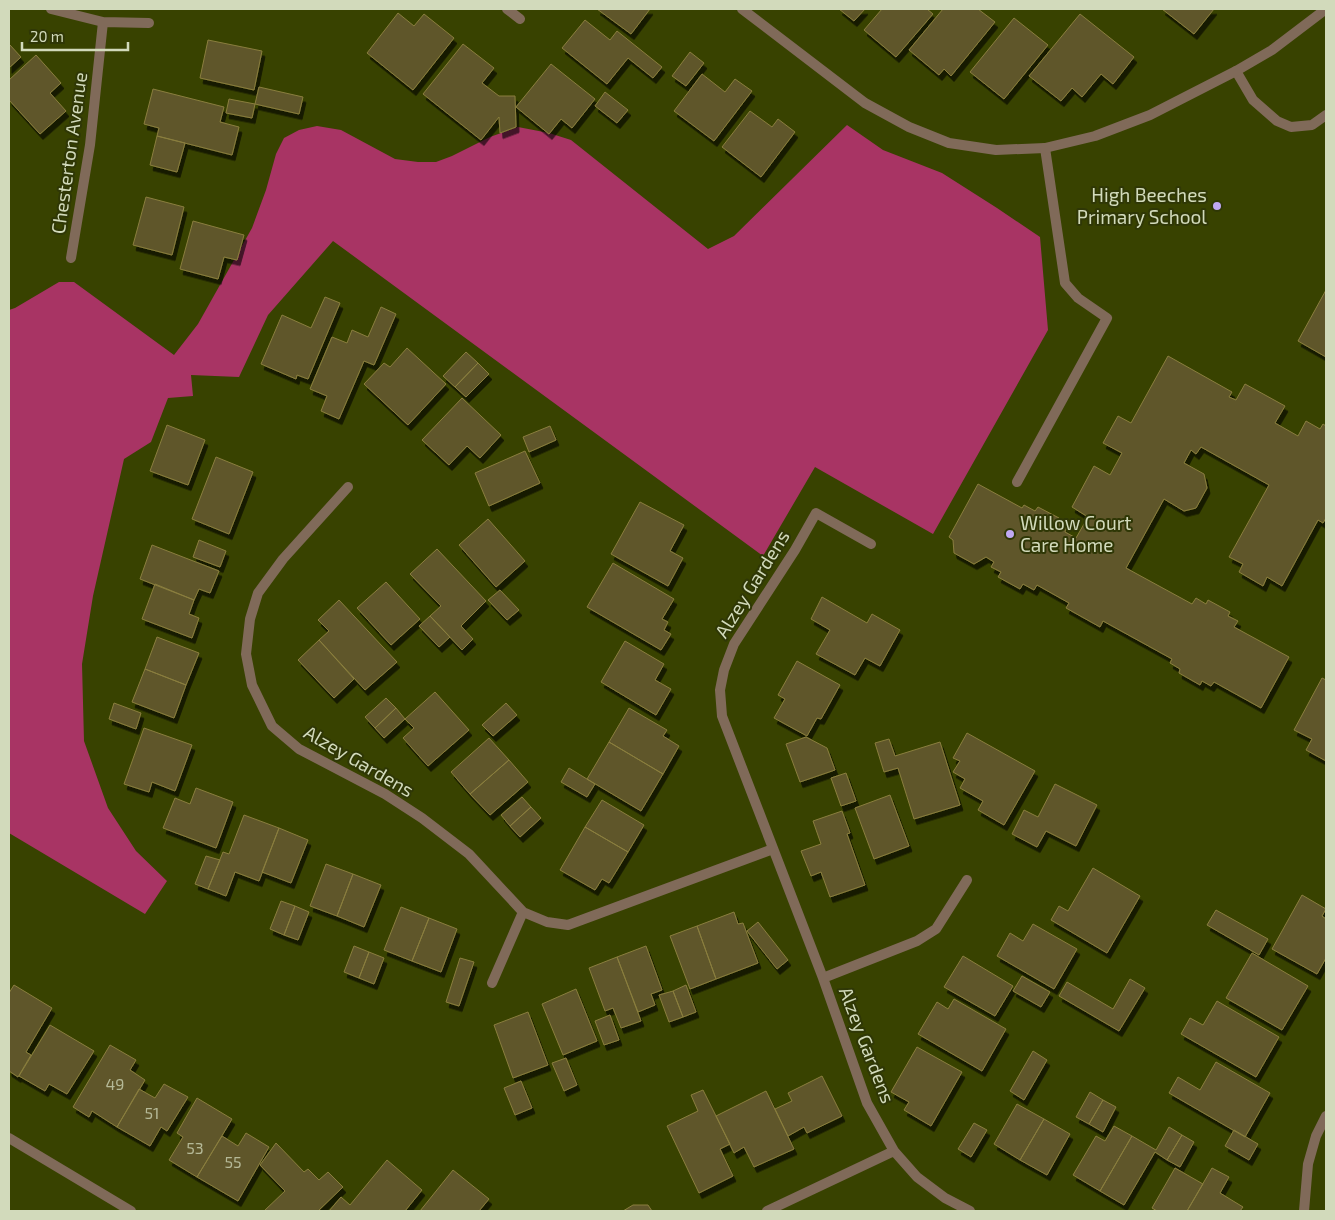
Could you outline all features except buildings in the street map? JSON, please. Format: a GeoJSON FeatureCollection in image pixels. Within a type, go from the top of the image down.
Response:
{"type":"FeatureCollection","features":[{"type":"Feature","properties":{"kind":"street"},"geometry":{"type":"LineString","coordinates":[[51,9],[103,22],[149,23]]}},
{"type":"Feature","properties":{"kind":"street"},"geometry":{"type":"LineString","coordinates":[[507,9],[520,19]]}},
{"type":"Feature","properties":{"kind":"street"},"geometry":{"type":"LineString","coordinates":[[742,9],[865,103],[908,127],[950,143],[996,150],[1045,148],[1095,136],[1150,115],[1236,71],[1272,50],[1326,9]]}},
{"type":"Feature","properties":{"kind":"street","name":"Chesterton Avenue"},"geometry":{"type":"LineString","coordinates":[[71,258],[90,145],[103,22]]}},
{"type":"Feature","properties":{"kind":"street"},"geometry":{"type":"LineString","coordinates":[[1236,71],[1254,100],[1276,121],[1291,127],[1312,125],[1326,115]]}},
{"type":"Feature","properties":{"kind":"street"},"geometry":{"type":"LineString","coordinates":[[1017,482],[1107,318],[1078,298],[1065,283],[1045,148]]}},
{"type":"Feature","properties":{"kind":"street","name":"Alzey Gardens"},"geometry":{"type":"LineString","coordinates":[[348,487],[283,559],[258,593],[250,619],[246,654],[252,684],[272,726],[299,749],[385,794],[422,818],[468,854],[523,912],[547,922],[568,925],[773,849]]}},
{"type":"Feature","properties":{"kind":"street","name":"Alzey Gardens"},"geometry":{"type":"LineString","coordinates":[[871,544],[816,513],[795,550],[734,644],[724,670],[720,690],[722,716],[823,978],[867,1102],[894,1151],[917,1177],[945,1198],[970,1211]]}},
{"type":"Feature","properties":{"kind":"street","name":"Alzey Gardens"},"geometry":{"type":"LineString","coordinates":[[823,978],[916,941],[936,929],[967,880]]}},
{"type":"Feature","properties":{"kind":"street"},"geometry":{"type":"LineString","coordinates":[[492,984],[523,912]]}},
{"type":"Feature","properties":{"kind":"street"},"geometry":{"type":"LineString","coordinates":[[1304,1211],[1308,1164],[1316,1136],[1326,1116]]}},
{"type":"Feature","properties":{"kind":"street"},"geometry":{"type":"LineString","coordinates":[[9,1138],[131,1211]]}},
{"type":"Feature","properties":{"kind":"street"},"geometry":{"type":"LineString","coordinates":[[767,1211],[894,1151]]}},
{"type":"Feature","properties":{"kind":"shaded area"},"geometry":{"type":"Polygon","coordinates":[[[847,125],[883,150],[942,173],[1040,237],[1048,330],[933,534],[815,467],[763,556],[333,241],[268,315],[239,377],[191,375],[193,396],[168,398],[151,442],[124,459],[93,596],[82,664],[84,741],[108,808],[136,851],[167,881],[145,914],[9,833],[9,310],[59,282],[74,282],[174,355],[198,324],[252,228],[266,190],[276,154],[284,138],[299,130],[317,126],[341,130],[395,159],[418,162],[436,162],[490,137],[518,127],[549,133],[571,140],[708,249],[734,236],[847,125]]]}},
{"type":"Feature","properties":{"kind":"place","name":"High Beeches Primary School"},"geometry":{"type":"Point","coordinates":[1217,206]}},
{"type":"Feature","properties":{"kind":"place","name":"Willow Court Care Home"},"geometry":{"type":"Point","coordinates":[1010,534]}}]}
